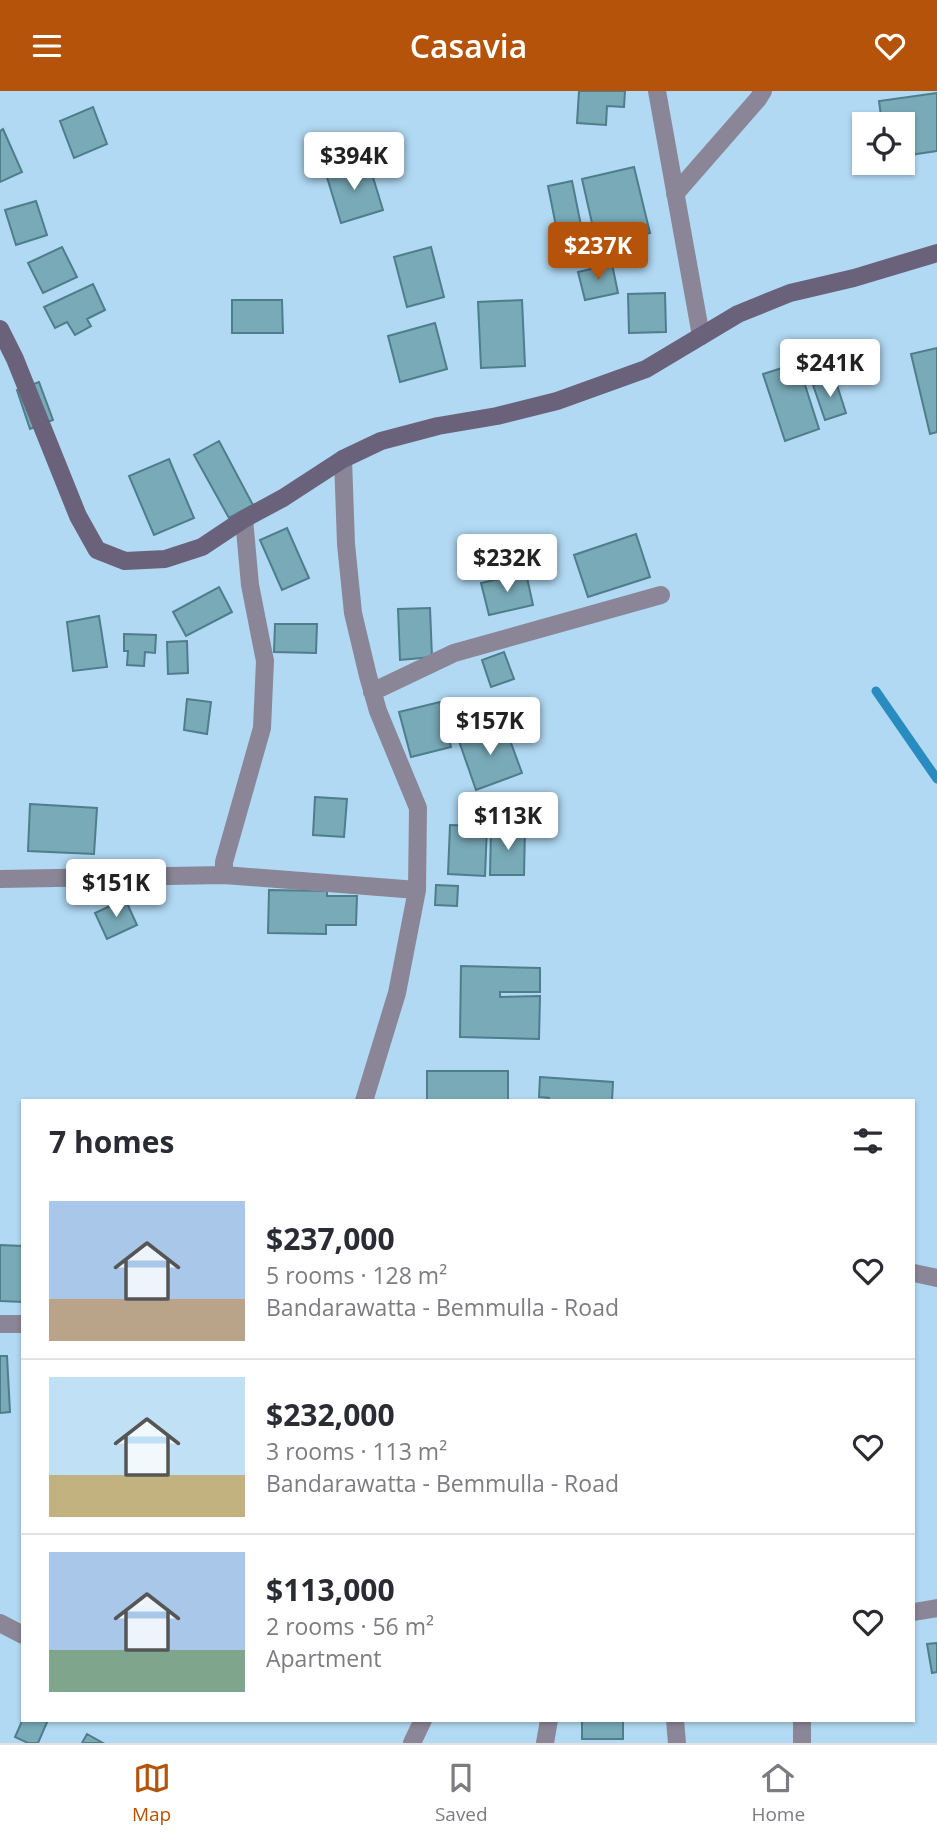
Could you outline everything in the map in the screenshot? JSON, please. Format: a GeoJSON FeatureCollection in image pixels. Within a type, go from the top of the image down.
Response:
{"type":"FeatureCollection","features":[{"type":"Feature","properties":{"kind":"street"},"geometry":{"type":"LineString","coordinates":[[656,91],[701,335]]}},
{"type":"Feature","properties":{"kind":"street"},"geometry":{"type":"LineString","coordinates":[[675,194],[758,99],[762,91]]}},
{"type":"Feature","properties":{"kind":"street"},"geometry":{"type":"LineString","coordinates":[[0,329],[15,359],[78,516],[97,550],[125,561],[165,559],[202,547],[342,459],[381,441],[557,401],[646,369],[738,314],[790,293],[854,278],[937,253]]}},
{"type":"Feature","properties":{"kind":"street"},"geometry":{"type":"LineString","coordinates":[[342,459],[353,613],[372,692],[418,808],[417,890],[397,993],[365,1099]]}},
{"type":"Feature","properties":{"kind":"street"},"geometry":{"type":"LineString","coordinates":[[223,875],[224,862],[262,728],[265,661],[250,585],[244,519]]}},
{"type":"Feature","properties":{"kind":"street"},"geometry":{"type":"LineString","coordinates":[[372,692],[454,653],[661,595]]}},
{"type":"Feature","properties":{"kind":"street"},"geometry":{"type":"LineString","coordinates":[[0,879],[223,875],[417,890]]}},
{"type":"Feature","properties":{"kind":"street"},"geometry":{"type":"LineString","coordinates":[[915,1273],[937,1278]]}},
{"type":"Feature","properties":{"kind":"street"},"geometry":{"type":"LineString","coordinates":[[0,1324],[21,1324]]}},
{"type":"Feature","properties":{"kind":"street"},"geometry":{"type":"LineString","coordinates":[[915,1612],[937,1608]]}},
{"type":"Feature","properties":{"kind":"street"},"geometry":{"type":"LineString","coordinates":[[0,1623],[21,1634]]}},
{"type":"Feature","properties":{"kind":"street"},"geometry":{"type":"LineString","coordinates":[[412,1743],[422,1722]]}},
{"type":"Feature","properties":{"kind":"street"},"geometry":{"type":"LineString","coordinates":[[545,1743],[549,1722]]}},
{"type":"Feature","properties":{"kind":"street"},"geometry":{"type":"LineString","coordinates":[[675,1722],[677,1743]]}},
{"type":"Feature","properties":{"kind":"street"},"geometry":{"type":"LineString","coordinates":[[802,1722],[802,1743]]}},
{"type":"Feature","properties":{"kind":"building"},"geometry":{"type":"Polygon","coordinates":[[[579,91],[625,91],[624,107],[607,106],[606,125],[577,123],[579,91]]]}},
{"type":"Feature","properties":{"kind":"building"},"geometry":{"type":"Polygon","coordinates":[[[937,93],[937,151],[915,154],[915,112],[880,112],[879,101],[937,93]]]}},
{"type":"Feature","properties":{"kind":"building"},"geometry":{"type":"Polygon","coordinates":[[[93,107],[107,144],[74,158],[60,121],[93,107]]]}},
{"type":"Feature","properties":{"kind":"building"},"geometry":{"type":"Polygon","coordinates":[[[3,129],[22,172],[0,182],[0,131],[3,129]]]}},
{"type":"Feature","properties":{"kind":"building"},"geometry":{"type":"Polygon","coordinates":[[[368,161],[383,210],[341,223],[326,174],[368,161]]]}},
{"type":"Feature","properties":{"kind":"building"},"geometry":{"type":"Polygon","coordinates":[[[634,167],[650,233],[597,245],[582,179],[634,167]]]}},
{"type":"Feature","properties":{"kind":"building"},"geometry":{"type":"Polygon","coordinates":[[[572,181],[585,245],[561,251],[548,186],[572,181]]]}},
{"type":"Feature","properties":{"kind":"building"},"geometry":{"type":"Polygon","coordinates":[[[36,201],[47,235],[16,245],[5,210],[36,201]]]}},
{"type":"Feature","properties":{"kind":"building"},"geometry":{"type":"Polygon","coordinates":[[[62,247],[77,277],[43,293],[28,263],[62,247]]]}},
{"type":"Feature","properties":{"kind":"building"},"geometry":{"type":"Polygon","coordinates":[[[431,247],[444,297],[407,307],[394,257],[431,247]]]}},
{"type":"Feature","properties":{"kind":"building"},"geometry":{"type":"Polygon","coordinates":[[[612,264],[618,293],[585,300],[578,272],[612,264]]]}},
{"type":"Feature","properties":{"kind":"building"},"geometry":{"type":"Polygon","coordinates":[[[93,284],[105,310],[87,319],[91,326],[75,335],[67,322],[55,328],[44,307],[93,284]]]}},
{"type":"Feature","properties":{"kind":"building"},"geometry":{"type":"Polygon","coordinates":[[[665,293],[666,332],[629,333],[628,294],[665,293]]]}},
{"type":"Feature","properties":{"kind":"building"},"geometry":{"type":"Polygon","coordinates":[[[232,300],[282,300],[283,333],[232,333],[232,300]]]}},
{"type":"Feature","properties":{"kind":"building"},"geometry":{"type":"Polygon","coordinates":[[[522,300],[525,366],[481,368],[478,302],[522,300]]]}},
{"type":"Feature","properties":{"kind":"building"},"geometry":{"type":"Polygon","coordinates":[[[435,323],[447,369],[400,382],[388,336],[435,323]]]}},
{"type":"Feature","properties":{"kind":"building"},"geometry":{"type":"Polygon","coordinates":[[[937,348],[937,432],[930,434],[911,354],[937,348]]]}},
{"type":"Feature","properties":{"kind":"building"},"geometry":{"type":"Polygon","coordinates":[[[798,363],[819,429],[785,441],[763,374],[798,363]]]}},
{"type":"Feature","properties":{"kind":"building"},"geometry":{"type":"Polygon","coordinates":[[[835,379],[846,413],[825,420],[813,385],[835,379]]]}},
{"type":"Feature","properties":{"kind":"building"},"geometry":{"type":"Polygon","coordinates":[[[39,382],[53,420],[30,429],[17,390],[39,382]]]}},
{"type":"Feature","properties":{"kind":"building"},"geometry":{"type":"Polygon","coordinates":[[[219,441],[253,505],[229,518],[194,455],[219,441]]]}},
{"type":"Feature","properties":{"kind":"building"},"geometry":{"type":"Polygon","coordinates":[[[169,459],[194,518],[154,535],[129,476],[169,459]]]}},
{"type":"Feature","properties":{"kind":"building"},"geometry":{"type":"Polygon","coordinates":[[[287,528],[309,578],[282,590],[260,540],[287,528]]]}},
{"type":"Feature","properties":{"kind":"building"},"geometry":{"type":"Polygon","coordinates":[[[636,534],[650,577],[588,597],[574,555],[636,534]]]}},
{"type":"Feature","properties":{"kind":"building"},"geometry":{"type":"Polygon","coordinates":[[[526,573],[533,605],[489,615],[481,583],[526,573]]]}},
{"type":"Feature","properties":{"kind":"building"},"geometry":{"type":"Polygon","coordinates":[[[219,587],[232,612],[186,636],[173,612],[219,587]]]}},
{"type":"Feature","properties":{"kind":"building"},"geometry":{"type":"Polygon","coordinates":[[[430,608],[432,657],[400,660],[398,609],[430,608]]]}},
{"type":"Feature","properties":{"kind":"building"},"geometry":{"type":"Polygon","coordinates":[[[99,616],[107,667],[73,671],[67,622],[99,616]]]}},
{"type":"Feature","properties":{"kind":"building"},"geometry":{"type":"Polygon","coordinates":[[[275,624],[317,624],[316,653],[274,652],[275,624]]]}},
{"type":"Feature","properties":{"kind":"building"},"geometry":{"type":"Polygon","coordinates":[[[124,634],[156,635],[155,653],[145,652],[144,666],[127,665],[128,651],[124,651],[124,634]]]}},
{"type":"Feature","properties":{"kind":"building"},"geometry":{"type":"Polygon","coordinates":[[[187,641],[188,673],[168,674],[167,642],[187,641]]]}},
{"type":"Feature","properties":{"kind":"building"},"geometry":{"type":"Polygon","coordinates":[[[504,652],[514,679],[491,687],[482,660],[504,652]]]}},
{"type":"Feature","properties":{"kind":"building"},"geometry":{"type":"Polygon","coordinates":[[[187,699],[211,702],[207,734],[184,730],[187,699]]]}},
{"type":"Feature","properties":{"kind":"building"},"geometry":{"type":"Polygon","coordinates":[[[440,702],[451,747],[411,757],[399,712],[440,702]]]}},
{"type":"Feature","properties":{"kind":"building"},"geometry":{"type":"Polygon","coordinates":[[[504,724],[522,773],[476,790],[459,741],[504,724]]]}},
{"type":"Feature","properties":{"kind":"building"},"geometry":{"type":"Polygon","coordinates":[[[315,797],[347,799],[344,837],[313,835],[315,797]]]}},
{"type":"Feature","properties":{"kind":"building"},"geometry":{"type":"Polygon","coordinates":[[[30,804],[97,808],[94,854],[28,851],[30,804]]]}},
{"type":"Feature","properties":{"kind":"building"},"geometry":{"type":"Polygon","coordinates":[[[450,825],[487,826],[485,876],[448,874],[450,825]]]}},
{"type":"Feature","properties":{"kind":"building"},"geometry":{"type":"Polygon","coordinates":[[[491,829],[525,829],[524,875],[490,875],[491,829]]]}},
{"type":"Feature","properties":{"kind":"building"},"geometry":{"type":"Polygon","coordinates":[[[436,885],[458,886],[457,906],[435,905],[436,885]]]}},
{"type":"Feature","properties":{"kind":"building"},"geometry":{"type":"Polygon","coordinates":[[[269,890],[327,891],[327,896],[357,896],[356,925],[326,925],[326,934],[268,933],[269,890]]]}},
{"type":"Feature","properties":{"kind":"building"},"geometry":{"type":"Polygon","coordinates":[[[125,899],[137,925],[107,939],[95,913],[125,899]]]}},
{"type":"Feature","properties":{"kind":"building"},"geometry":{"type":"Polygon","coordinates":[[[461,966],[540,968],[540,992],[500,992],[500,997],[540,996],[539,1039],[460,1037],[461,966]]]}},
{"type":"Feature","properties":{"kind":"building"},"geometry":{"type":"Polygon","coordinates":[[[427,1071],[508,1071],[508,1099],[427,1099],[427,1071]]]}},
{"type":"Feature","properties":{"kind":"building"},"geometry":{"type":"Polygon","coordinates":[[[540,1077],[613,1082],[612,1099],[539,1097],[540,1077]]]}},
{"type":"Feature","properties":{"kind":"building"},"geometry":{"type":"Polygon","coordinates":[[[0,1245],[21,1246],[21,1302],[0,1301],[0,1245]]]}},
{"type":"Feature","properties":{"kind":"building"},"geometry":{"type":"Polygon","coordinates":[[[0,1356],[7,1356],[10,1412],[0,1413],[0,1356]]]}},
{"type":"Feature","properties":{"kind":"building"},"geometry":{"type":"Polygon","coordinates":[[[937,1643],[937,1672],[932,1673],[927,1644],[937,1643]]]}},
{"type":"Feature","properties":{"kind":"building"},"geometry":{"type":"Polygon","coordinates":[[[22,1722],[47,1722],[38,1743],[28,1743],[15,1737],[22,1722]]]}},
{"type":"Feature","properties":{"kind":"building"},"geometry":{"type":"Polygon","coordinates":[[[582,1722],[623,1722],[623,1739],[582,1739],[582,1722]]]}},
{"type":"Feature","properties":{"kind":"building"},"geometry":{"type":"Polygon","coordinates":[[[87,1734],[103,1743],[82,1743],[87,1734]]]}},
{"type":"Feature","properties":{"kind":"waterway"},"geometry":{"type":"LineString","coordinates":[[876,691],[937,779]]}}]}
